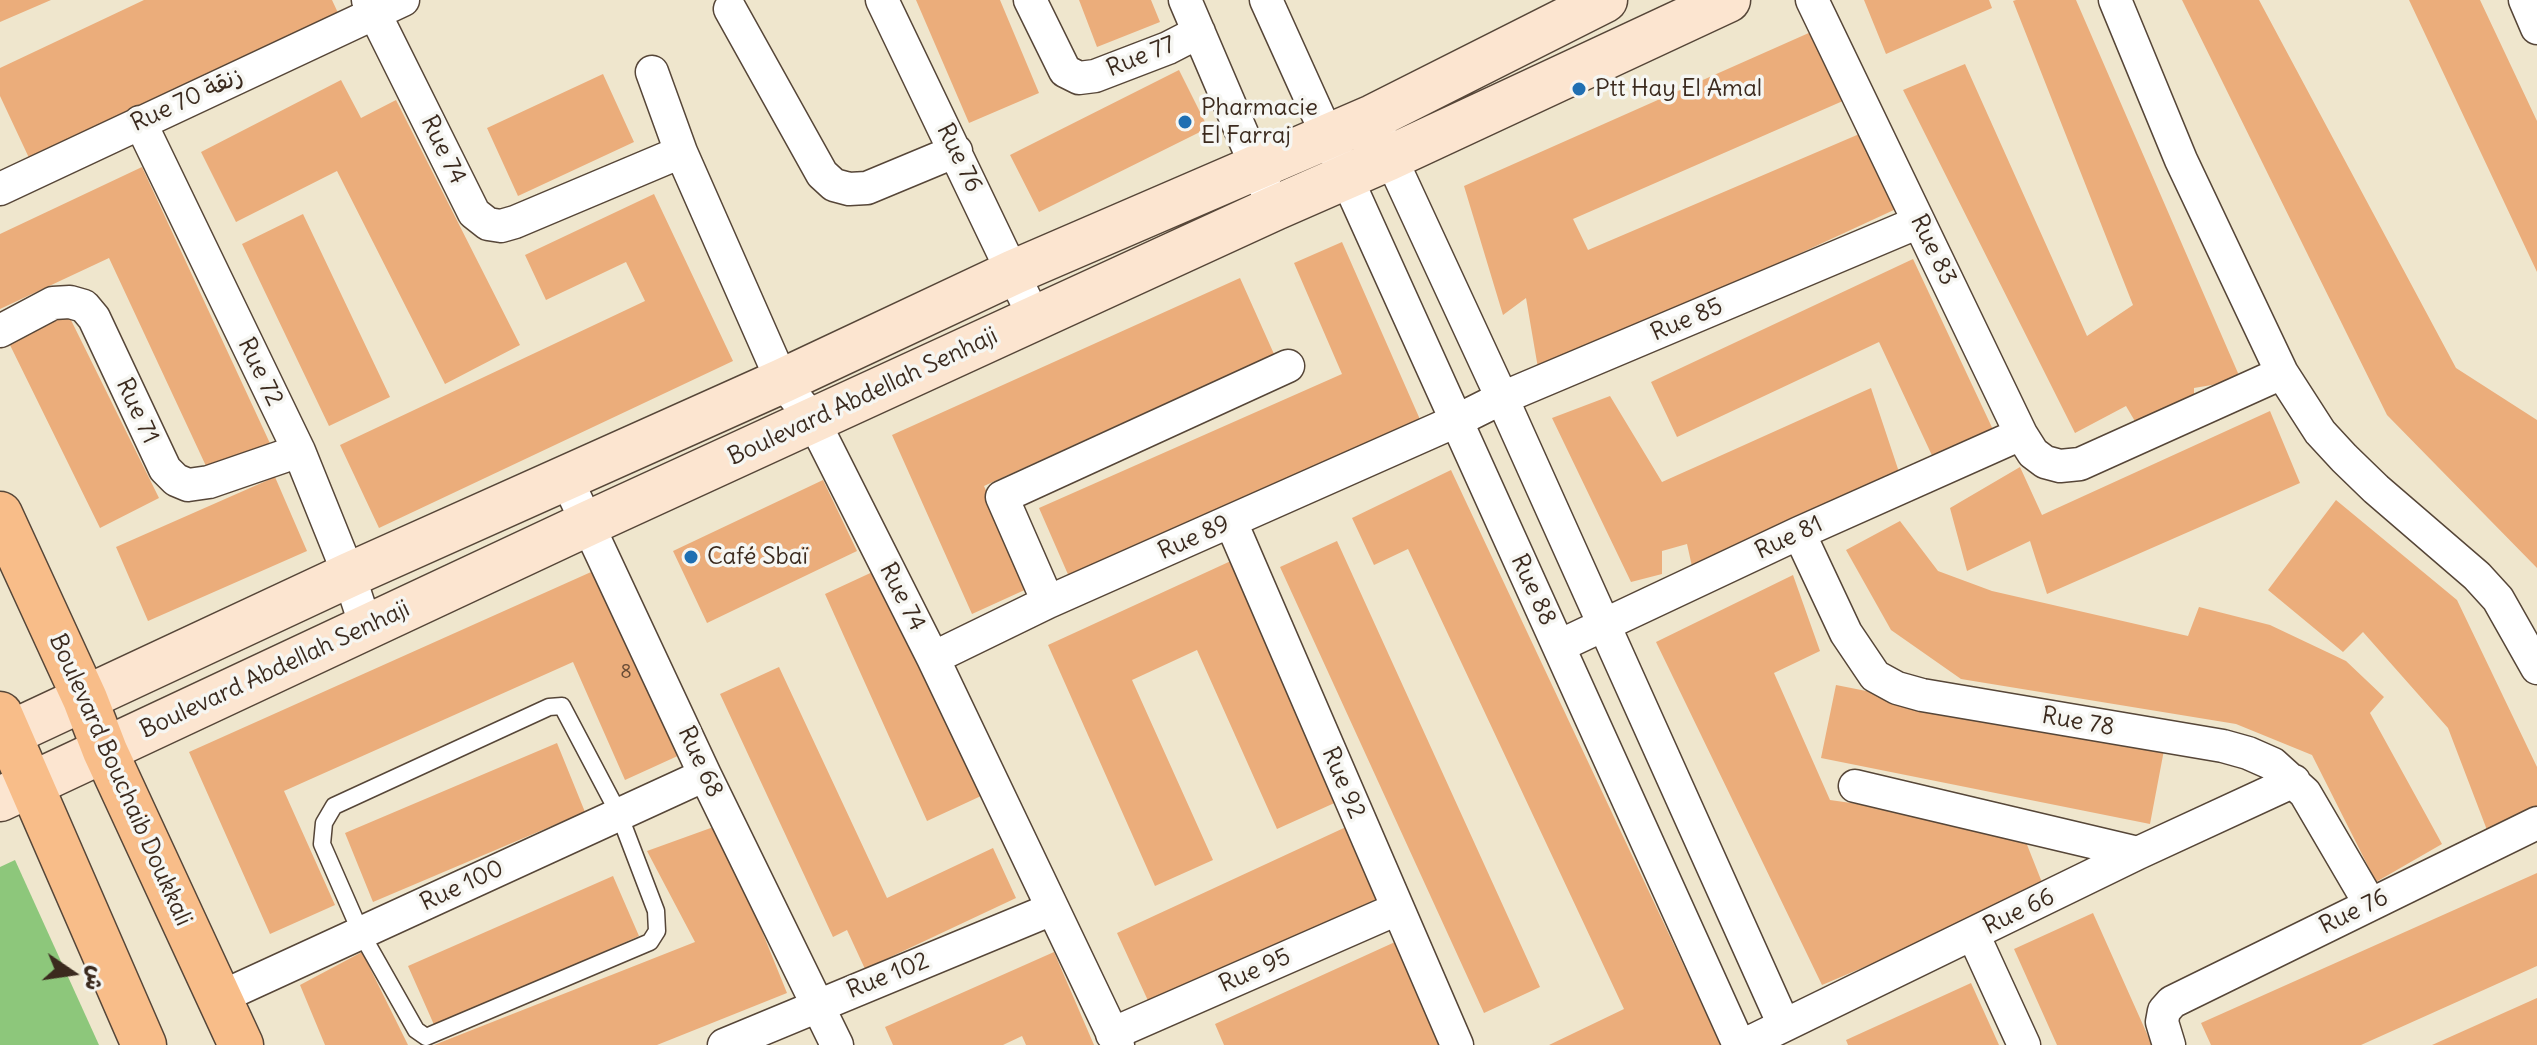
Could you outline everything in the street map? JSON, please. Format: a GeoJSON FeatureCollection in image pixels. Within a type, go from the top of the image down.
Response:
{"type":"FeatureCollection","features":[{"type":"Feature","properties":{"kind":"main road","name":"Boulevard Bouchaib Doukkali"},"geometry":{"type":"LineString","coordinates":[[0,514],[241,1045]]}},
{"type":"Feature","properties":{"kind":"main road"},"geometry":{"type":"LineString","coordinates":[[3,728],[16,791],[144,1045]]}},
{"type":"Feature","properties":{"kind":"street","name":"Rue 76"},"geometry":{"type":"LineString","coordinates":[[882,0],[1034,317]]}},
{"type":"Feature","properties":{"kind":"street","name":"Rue 77"},"geometry":{"type":"LineString","coordinates":[[1030,0],[1065,71],[1079,78],[1095,76],[1168,48],[1199,32]]}},
{"type":"Feature","properties":{"kind":"street"},"geometry":{"type":"LineString","coordinates":[[1185,0],[1275,208]]}},
{"type":"Feature","properties":{"kind":"street","name":"Rue 88"},"geometry":{"type":"LineString","coordinates":[[1266,0],[1742,1045]]}},
{"type":"Feature","properties":{"kind":"street","name":"Boulevard Abdellah Senhaji"},"geometry":{"type":"LineString","coordinates":[[3,728],[85,699],[349,575],[782,381],[1014,272],[1373,117],[1605,0]]}},
{"type":"Feature","properties":{"kind":"street","name":"Boulevard Abdellah Senhaji"},"geometry":{"type":"LineString","coordinates":[[16,791],[1034,317],[1389,158],[1728,0]]}},
{"type":"Feature","properties":{"kind":"street","name":"Rue 83"},"geometry":{"type":"LineString","coordinates":[[1812,0],[2021,434],[2033,453],[2045,462],[2060,466],[2080,464],[2282,373]]}},
{"type":"Feature","properties":{"kind":"street"},"geometry":{"type":"LineString","coordinates":[[2115,0],[2181,160],[2282,373],[2320,432],[2344,458],[2477,576],[2498,599],[2537,668]]}},
{"type":"Feature","properties":{"kind":"street"},"geometry":{"type":"LineString","coordinates":[[2525,0],[2537,28]]}},
{"type":"Feature","properties":{"kind":"street","name":"Rue 70 زنقة"},"geometry":{"type":"LineString","coordinates":[[0,189],[382,4]]}},
{"type":"Feature","properties":{"kind":"street","name":"Rue 74"},"geometry":{"type":"LineString","coordinates":[[382,4],[474,213],[488,224],[501,226],[515,222],[681,152]]}},
{"type":"Feature","properties":{"kind":"street"},"geometry":{"type":"LineString","coordinates":[[730,9],[822,174],[834,185],[849,189],[867,188],[956,151]]}},
{"type":"Feature","properties":{"kind":"street","name":"Rue 74"},"geometry":{"type":"LineString","coordinates":[[652,72],[681,152],[782,381],[813,420],[933,658],[1115,1040]]}},
{"type":"Feature","properties":{"kind":"street"},"geometry":{"type":"LineString","coordinates":[[1373,117],[1784,1025]]}},
{"type":"Feature","properties":{"kind":"street","name":"Rue 72"},"geometry":{"type":"LineString","coordinates":[[140,122],[299,451],[349,575],[366,627]]}},
{"type":"Feature","properties":{"kind":"street","name":"Rue 85"},"geometry":{"type":"LineString","coordinates":[[1456,421],[1502,398],[1919,222]]}},
{"type":"Feature","properties":{"kind":"street","name":"Rue 71"},"geometry":{"type":"LineString","coordinates":[[0,331],[53,303],[70,302],[84,306],[94,318],[165,469],[176,480],[188,485],[209,482],[299,451]]}},
{"type":"Feature","properties":{"kind":"street"},"geometry":{"type":"LineString","coordinates":[[1048,602],[1002,497],[1288,366]]}},
{"type":"Feature","properties":{"kind":"street","name":"Rue 89"},"geometry":{"type":"LineString","coordinates":[[933,658],[1048,602],[1456,421]]}},
{"type":"Feature","properties":{"kind":"street","name":"Rue 81"},"geometry":{"type":"LineString","coordinates":[[1559,646],[1799,533],[2021,434]]}},
{"type":"Feature","properties":{"kind":"street","name":"Rue 68"},"geometry":{"type":"LineString","coordinates":[[566,478],[705,775],[837,1045]]}},
{"type":"Feature","properties":{"kind":"street","name":"Rue 92"},"geometry":{"type":"LineString","coordinates":[[1231,522],[1457,1045]]}},
{"type":"Feature","properties":{"kind":"street","name":"Rue 78"},"geometry":{"type":"LineString","coordinates":[[1799,533],[1859,654],[1875,676],[1897,688],[1922,695],[2223,746],[2273,764],[2294,781],[2320,816],[2370,904]]}},
{"type":"Feature","properties":{"kind":"street","name":"Rue 100"},"geometry":{"type":"LineString","coordinates":[[219,998],[705,775]]}},
{"type":"Feature","properties":{"kind":"street","name":"Rue 66"},"geometry":{"type":"LineString","coordinates":[[1742,1045],[2294,781]]}},
{"type":"Feature","properties":{"kind":"street"},"geometry":{"type":"LineString","coordinates":[[1855,786],[2138,853]]}},
{"type":"Feature","properties":{"kind":"street","name":"Rue 76"},"geometry":{"type":"LineString","coordinates":[[2169,1045],[2162,1022],[2164,1011],[2172,1002],[2537,823]]}},
{"type":"Feature","properties":{"kind":"street","name":"Rue 102"},"geometry":{"type":"LineString","coordinates":[[724,1045],[1052,909]]}},
{"type":"Feature","properties":{"kind":"street","name":"Rue 95"},"geometry":{"type":"LineString","coordinates":[[1115,1040],[1397,909]]}},
{"type":"Feature","properties":{"kind":"street"},"geometry":{"type":"LineString","coordinates":[[1973,934],[2024,1045]]}},
{"type":"Feature","properties":{"kind":"lane"},"geometry":{"type":"LineString","coordinates":[[562,706],[619,814],[656,911],[657,931],[650,942],[426,1037],[416,1030],[361,933],[322,844],[324,823],[334,806],[549,707],[562,706]]}},
{"type":"Feature","properties":{"kind":"green space"},"geometry":{"type":"Polygon","coordinates":[[[15,860],[99,1045],[0,1045],[0,867],[15,860]]]}},
{"type":"Feature","properties":{"kind":"building"},"geometry":{"type":"Polygon","coordinates":[[[0,0],[51,0],[0,22],[0,0]]]}},
{"type":"Feature","properties":{"kind":"building"},"geometry":{"type":"Polygon","coordinates":[[[144,0],[332,0],[339,15],[30,160],[0,96],[0,68],[144,0]]]}},
{"type":"Feature","properties":{"kind":"building"},"geometry":{"type":"Polygon","coordinates":[[[916,0],[1000,0],[1039,93],[969,123],[916,0]]]}},
{"type":"Feature","properties":{"kind":"building"},"geometry":{"type":"Polygon","coordinates":[[[1079,0],[1151,0],[1160,22],[1097,47],[1079,0]]]}},
{"type":"Feature","properties":{"kind":"building"},"geometry":{"type":"Polygon","coordinates":[[[1864,0],[1989,0],[1992,8],[1886,54],[1864,0]]]}},
{"type":"Feature","properties":{"kind":"building"},"geometry":{"type":"Polygon","coordinates":[[[2076,0],[2241,380],[2194,388],[2194,404],[2136,423],[2126,406],[2075,433],[1903,90],[1965,64],[2087,336],[2133,305],[2013,1],[2076,0]]]}},
{"type":"Feature","properties":{"kind":"building"},"geometry":{"type":"Polygon","coordinates":[[[2182,0],[2259,0],[2456,368],[2537,420],[2537,568],[2387,415],[2182,0]]]}},
{"type":"Feature","properties":{"kind":"building"},"geometry":{"type":"Polygon","coordinates":[[[2409,0],[2480,0],[2537,121],[2537,272],[2409,0]]]}},
{"type":"Feature","properties":{"kind":"building"},"geometry":{"type":"Polygon","coordinates":[[[1811,32],[1852,97],[1573,219],[1588,250],[1864,132],[1896,209],[1539,374],[1526,298],[1503,315],[1464,186],[1811,32]]]}},
{"type":"Feature","properties":{"kind":"building"},"geometry":{"type":"Polygon","coordinates":[[[1179,70],[1208,128],[1039,212],[1010,155],[1179,70]]]}},
{"type":"Feature","properties":{"kind":"building"},"geometry":{"type":"Polygon","coordinates":[[[603,74],[634,142],[518,196],[487,128],[603,74]]]}},
{"type":"Feature","properties":{"kind":"building"},"geometry":{"type":"Polygon","coordinates":[[[341,80],[361,118],[396,100],[520,345],[445,384],[337,171],[236,222],[201,152],[341,80]]]}},
{"type":"Feature","properties":{"kind":"building"},"geometry":{"type":"Polygon","coordinates":[[[142,167],[274,452],[213,481],[109,258],[0,309],[0,234],[142,167]]]}},
{"type":"Feature","properties":{"kind":"building"},"geometry":{"type":"Polygon","coordinates":[[[654,194],[733,361],[379,528],[340,445],[645,301],[626,262],[546,300],[525,255],[654,194]]]}},
{"type":"Feature","properties":{"kind":"building"},"geometry":{"type":"Polygon","coordinates":[[[303,214],[390,397],[329,426],[242,244],[303,214]]]}},
{"type":"Feature","properties":{"kind":"building"},"geometry":{"type":"Polygon","coordinates":[[[1342,242],[1422,424],[1070,579],[1039,508],[1342,374],[1294,263],[1342,242]]]}},
{"type":"Feature","properties":{"kind":"building"},"geometry":{"type":"Polygon","coordinates":[[[1913,259],[1996,436],[1936,464],[1879,342],[1677,437],[1651,382],[1913,259]]]}},
{"type":"Feature","properties":{"kind":"building"},"geometry":{"type":"Polygon","coordinates":[[[1240,278],[1274,354],[984,486],[1029,588],[972,614],[892,435],[1240,278]]]}},
{"type":"Feature","properties":{"kind":"building"},"geometry":{"type":"Polygon","coordinates":[[[67,312],[159,498],[100,528],[8,341],[67,312]]]}},
{"type":"Feature","properties":{"kind":"building"},"geometry":{"type":"Polygon","coordinates":[[[1871,388],[1901,478],[1693,571],[1687,544],[1662,551],[1662,574],[1631,582],[1552,418],[1610,396],[1662,482],[1871,388]]]}},
{"type":"Feature","properties":{"kind":"building"},"geometry":{"type":"Polygon","coordinates":[[[2270,411],[2300,483],[2047,594],[2030,541],[1967,571],[1950,508],[2020,467],[2042,515],[2270,411]]]}},
{"type":"Feature","properties":{"kind":"building"},"geometry":{"type":"Polygon","coordinates":[[[1451,470],[1721,1045],[1549,1045],[1624,1009],[1408,549],[1374,565],[1352,518],[1451,470]]]}},
{"type":"Feature","properties":{"kind":"building"},"geometry":{"type":"Polygon","coordinates":[[[275,477],[307,551],[148,621],[116,547],[275,477]]]}},
{"type":"Feature","properties":{"kind":"building"},"geometry":{"type":"Polygon","coordinates":[[[823,480],[857,551],[707,623],[673,551],[823,480]]]}},
{"type":"Feature","properties":{"kind":"building"},"geometry":{"type":"Polygon","coordinates":[[[2336,500],[2457,600],[2537,767],[2537,809],[2487,830],[2448,728],[2363,632],[2343,652],[2268,590],[2336,500]]]}},
{"type":"Feature","properties":{"kind":"building"},"geometry":{"type":"Polygon","coordinates":[[[1900,521],[1938,571],[1992,591],[2188,636],[2199,607],[2270,625],[2346,661],[2384,697],[2370,713],[2442,844],[2376,882],[2312,755],[2236,724],[1961,679],[1891,630],[1846,550],[1900,521]]]}},
{"type":"Feature","properties":{"kind":"building"},"geometry":{"type":"Polygon","coordinates":[[[1337,541],[1540,987],[1484,1013],[1280,567],[1337,541]]]}},
{"type":"Feature","properties":{"kind":"building"},"geometry":{"type":"Polygon","coordinates":[[[1233,560],[1341,800],[1277,829],[1197,650],[1132,680],[1213,860],[1155,886],[1048,645],[1233,560]]]}},
{"type":"Feature","properties":{"kind":"building"},"geometry":{"type":"Polygon","coordinates":[[[600,568],[682,754],[625,780],[573,662],[284,791],[335,905],[270,934],[189,752],[600,568]]]}},
{"type":"Feature","properties":{"kind":"building"},"geometry":{"type":"Polygon","coordinates":[[[879,569],[981,796],[927,821],[825,594],[879,569]]]}},
{"type":"Feature","properties":{"kind":"building"},"geometry":{"type":"Polygon","coordinates":[[[1793,575],[1820,651],[1774,673],[1830,800],[2020,827],[2045,890],[1822,985],[1656,642],[1793,575]]]}},
{"type":"Feature","properties":{"kind":"building"},"geometry":{"type":"Polygon","coordinates":[[[779,667],[887,898],[993,848],[1016,898],[865,969],[847,930],[833,937],[720,694],[779,667]]]}},
{"type":"Feature","properties":{"kind":"building"},"geometry":{"type":"Polygon","coordinates":[[[1836,685],[2164,750],[2150,824],[1821,758],[1836,685]]]}},
{"type":"Feature","properties":{"kind":"building"},"geometry":{"type":"Polygon","coordinates":[[[557,743],[585,812],[373,902],[345,833],[557,743]]]}},
{"type":"Feature","properties":{"kind":"building"},"geometry":{"type":"Polygon","coordinates":[[[719,825],[787,993],[657,1045],[434,1045],[695,942],[647,851],[719,825]]]}},
{"type":"Feature","properties":{"kind":"building"},"geometry":{"type":"Polygon","coordinates":[[[1346,827],[1379,898],[1150,1005],[1117,933],[1346,827]]]}},
{"type":"Feature","properties":{"kind":"building"},"geometry":{"type":"Polygon","coordinates":[[[2537,873],[2537,966],[2361,1045],[2211,1045],[2201,1023],[2537,873]]]}},
{"type":"Feature","properties":{"kind":"building"},"geometry":{"type":"Polygon","coordinates":[[[613,876],[639,936],[435,1027],[408,966],[613,876]]]}},
{"type":"Feature","properties":{"kind":"building"},"geometry":{"type":"Polygon","coordinates":[[[2093,913],[2152,1045],[2057,1045],[2014,949],[2093,913]]]}},
{"type":"Feature","properties":{"kind":"building"},"geometry":{"type":"Polygon","coordinates":[[[1395,942],[1441,1045],[1224,1045],[1215,1024],[1395,942]]]}},
{"type":"Feature","properties":{"kind":"building"},"geometry":{"type":"Polygon","coordinates":[[[362,952],[408,1045],[325,1045],[300,985],[362,952]]]}},
{"type":"Feature","properties":{"kind":"building"},"geometry":{"type":"Polygon","coordinates":[[[1054,952],[1094,1045],[1026,1045],[1022,1036],[1003,1045],[893,1045],[885,1027],[1054,952]]]}},
{"type":"Feature","properties":{"kind":"building"},"geometry":{"type":"Polygon","coordinates":[[[1971,983],[1999,1045],[1848,1045],[1846,1040],[1971,983]]]}},
{"type":"Feature","properties":{"kind":"building"},"geometry":{"type":"Polygon","coordinates":[[[2537,998],[2537,1045],[2432,1045],[2537,998]]]}},
{"type":"Feature","properties":{"kind":"place","name":"Ptt Hay El Amal"},"geometry":{"type":"Point","coordinates":[1579,89]}},
{"type":"Feature","properties":{"kind":"place","name":"Pharmacie El Farraj"},"geometry":{"type":"Point","coordinates":[1185,122]}},
{"type":"Feature","properties":{"kind":"place","name":"Café Sbaï"},"geometry":{"type":"Point","coordinates":[691,557]}}]}
